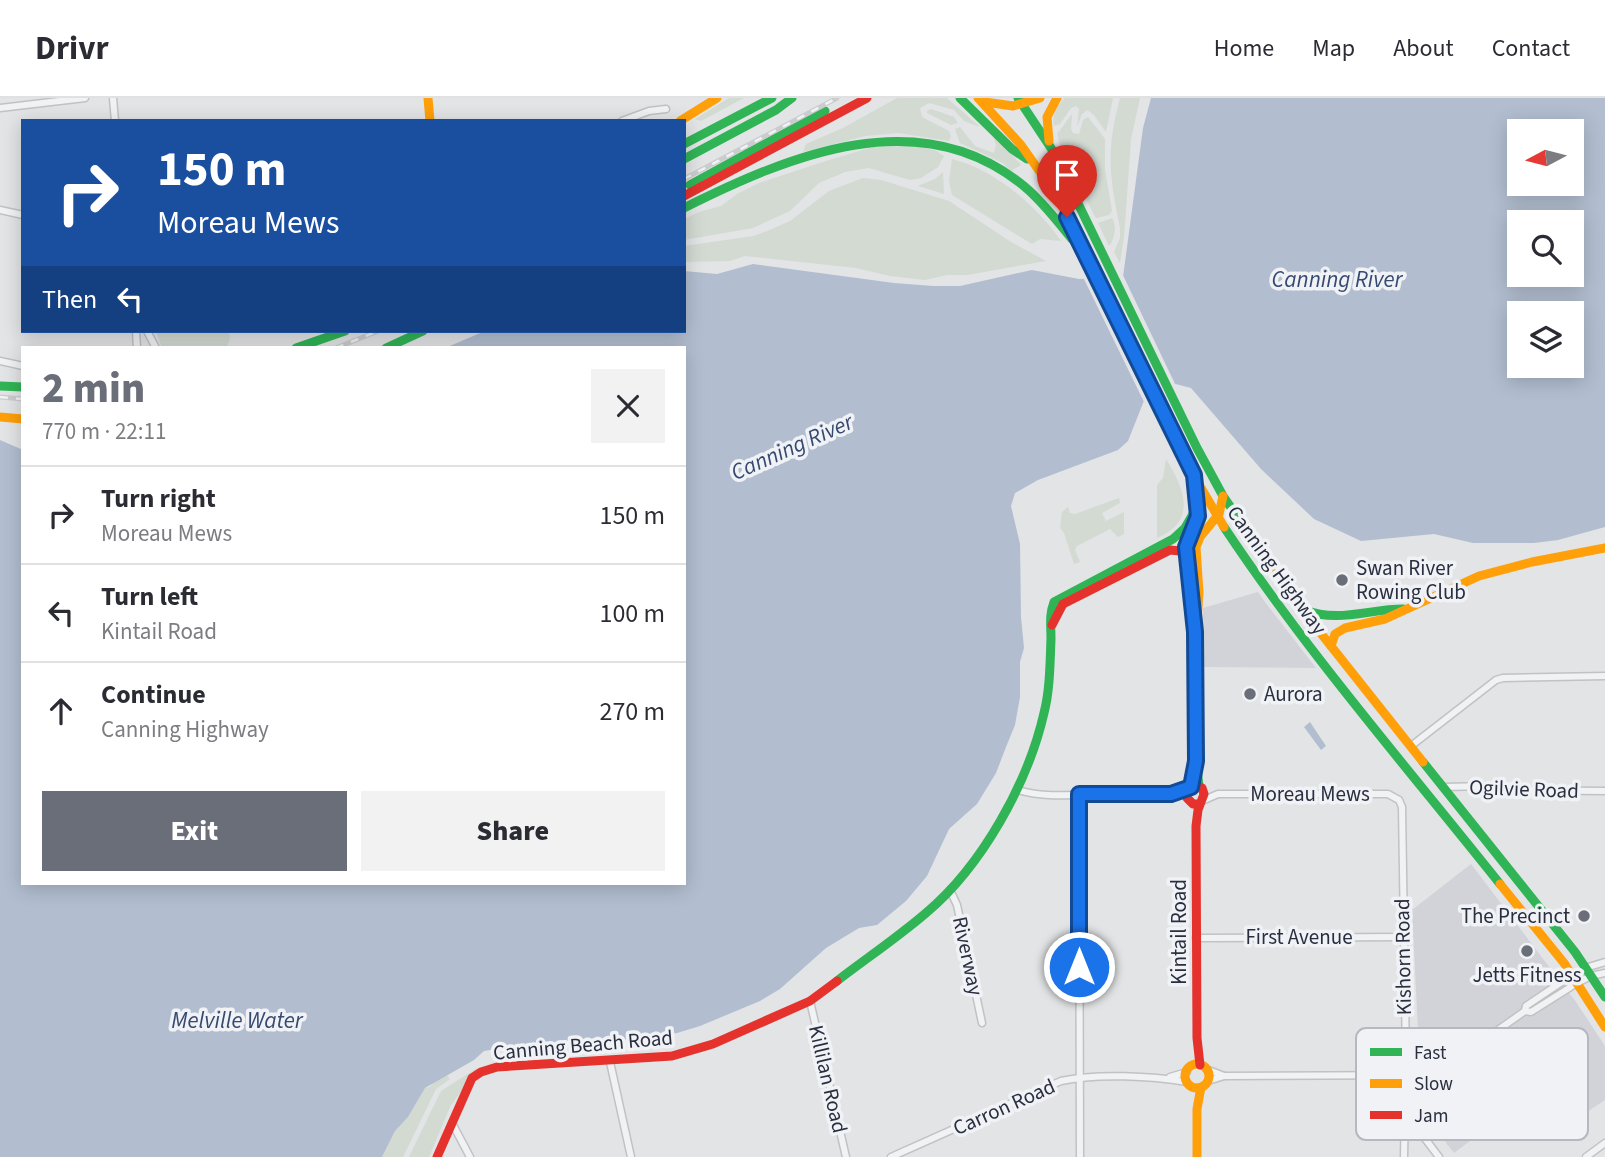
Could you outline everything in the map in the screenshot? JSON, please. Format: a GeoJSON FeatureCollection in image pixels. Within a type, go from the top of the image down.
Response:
{"type":"FeatureCollection","features":[{"type":"Feature","properties":{"kind":"main road"},"geometry":{"type":"LineString","coordinates":[[428,98],[430,119]]}},
{"type":"Feature","properties":{"kind":"main road"},"geometry":{"type":"LineString","coordinates":[[683,119],[717,98]]}},
{"type":"Feature","properties":{"kind":"main road"},"geometry":{"type":"LineString","coordinates":[[686,143],[772,98]]}},
{"type":"Feature","properties":{"kind":"main road"},"geometry":{"type":"LineString","coordinates":[[686,158],[776,110],[792,98]]}},
{"type":"Feature","properties":{"kind":"main road"},"geometry":{"type":"LineString","coordinates":[[686,187],[850,98]]}},
{"type":"Feature","properties":{"kind":"main road"},"geometry":{"type":"LineString","coordinates":[[686,195],[867,98]]}},
{"type":"Feature","properties":{"kind":"main road"},"geometry":{"type":"LineString","coordinates":[[960,98],[1012,149],[1036,165]]}},
{"type":"Feature","properties":{"kind":"main road"},"geometry":{"type":"LineString","coordinates":[[980,99],[995,106],[1040,98]]}},
{"type":"Feature","properties":{"kind":"main road"},"geometry":{"type":"LineString","coordinates":[[1051,148],[1047,117],[1057,98]]}},
{"type":"Feature","properties":{"kind":"main road","name":"Canning Highway"},"geometry":{"type":"LineString","coordinates":[[980,99],[1021,145],[1057,196],[1158,405],[1217,518],[1320,659],[1481,858],[1574,979],[1605,1027]]}},
{"type":"Feature","properties":{"kind":"main road","name":"Canning Highway"},"geometry":{"type":"LineString","coordinates":[[1020,101],[1051,148],[1172,398],[1223,496],[1300,607],[1605,994]]}},
{"type":"Feature","properties":{"kind":"main road"},"geometry":{"type":"LineString","coordinates":[[686,207],[755,174],[800,159],[868,142],[900,139],[923,141],[961,150],[1011,176],[1038,198],[1087,259]]}},
{"type":"Feature","properties":{"kind":"main road"},"geometry":{"type":"LineString","coordinates":[[302,346],[339,333]]}},
{"type":"Feature","properties":{"kind":"main road"},"geometry":{"type":"LineString","coordinates":[[391,346],[420,333]]}},
{"type":"Feature","properties":{"kind":"main road"},"geometry":{"type":"LineString","coordinates":[[0,386],[21,387]]}},
{"type":"Feature","properties":{"kind":"main road"},"geometry":{"type":"LineString","coordinates":[[0,417],[21,419]]}},
{"type":"Feature","properties":{"kind":"main road"},"geometry":{"type":"LineString","coordinates":[[1194,475],[1197,522],[1186,547],[1195,632],[1196,761],[1195,787],[1186,794],[1195,802],[1206,793],[1195,787]]}},
{"type":"Feature","properties":{"kind":"main road"},"geometry":{"type":"LineString","coordinates":[[1195,632],[1199,592],[1196,545],[1217,518],[1223,496]]}},
{"type":"Feature","properties":{"kind":"main road","name":"Canning Beach Road"},"geometry":{"type":"LineString","coordinates":[[437,1157],[472,1078],[488,1069],[672,1056],[713,1044],[810,1001],[927,912],[950,890],[1002,819],[1018,790],[1045,710],[1050,612],[1054,602],[1173,539],[1185,528],[1198,507]]}},
{"type":"Feature","properties":{"kind":"main road"},"geometry":{"type":"LineString","coordinates":[[1331,646],[1334,636],[1340,631],[1394,617],[1403,609],[1479,576],[1532,562],[1605,548]]}},
{"type":"Feature","properties":{"kind":"main road"},"geometry":{"type":"LineString","coordinates":[[1051,627],[1060,607],[1069,601],[1170,550],[1180,551],[1187,556]]}},
{"type":"Feature","properties":{"kind":"main road"},"geometry":{"type":"LineString","coordinates":[[1300,607],[1314,614],[1331,617],[1391,608],[1403,609]]}},
{"type":"Feature","properties":{"kind":"main road","name":"Kintail Road"},"geometry":{"type":"LineString","coordinates":[[1195,802],[1196,1068]]}},
{"type":"Feature","properties":{"kind":"main road"},"geometry":{"type":"LineString","coordinates":[[1196,1068],[1188,1083],[1197,1108]]}},
{"type":"Feature","properties":{"kind":"main road"},"geometry":{"type":"LineString","coordinates":[[1196,1068],[1205,1084],[1197,1108],[1197,1157]]}},
{"type":"Feature","properties":{"kind":"main road"},"geometry":{"type":"LineString","coordinates":[[1188,1083],[1195,1087],[1205,1084]]}},
{"type":"Feature","properties":{"kind":"street"},"geometry":{"type":"LineString","coordinates":[[0,108],[85,98]]}},
{"type":"Feature","properties":{"kind":"street"},"geometry":{"type":"LineString","coordinates":[[113,98],[115,119]]}},
{"type":"Feature","properties":{"kind":"street"},"geometry":{"type":"LineString","coordinates":[[627,119],[649,111],[666,109]]}},
{"type":"Feature","properties":{"kind":"street"},"geometry":{"type":"LineString","coordinates":[[0,210],[21,215]]}},
{"type":"Feature","properties":{"kind":"street"},"geometry":{"type":"LineString","coordinates":[[0,361],[21,366]]}},
{"type":"Feature","properties":{"kind":"street"},"geometry":{"type":"LineString","coordinates":[[1411,746],[1496,680],[1605,676]]}},
{"type":"Feature","properties":{"kind":"street","name":"Ogilvie Road"},"geometry":{"type":"LineString","coordinates":[[1443,787],[1488,786],[1512,790],[1605,791]]}},
{"type":"Feature","properties":{"kind":"street"},"geometry":{"type":"LineString","coordinates":[[1018,790],[1033,795],[1171,794],[1195,787]]}},
{"type":"Feature","properties":{"kind":"street","name":"Moreau Mews"},"geometry":{"type":"LineString","coordinates":[[1195,787],[1219,794],[1388,794],[1399,800]]}},
{"type":"Feature","properties":{"kind":"street"},"geometry":{"type":"LineString","coordinates":[[1079,794],[1080,1157]]}},
{"type":"Feature","properties":{"kind":"street"},"geometry":{"type":"LineString","coordinates":[[1171,794],[1195,802]]}},
{"type":"Feature","properties":{"kind":"street","name":"Moreau Mews"},"geometry":{"type":"LineString","coordinates":[[1195,802],[1219,794]]}},
{"type":"Feature","properties":{"kind":"street","name":"Kishorn Road"},"geometry":{"type":"LineString","coordinates":[[1399,800],[1402,807],[1404,1028]]}},
{"type":"Feature","properties":{"kind":"street","name":"Riverway"},"geometry":{"type":"LineString","coordinates":[[950,890],[957,905],[982,1023]]}},
{"type":"Feature","properties":{"kind":"street","name":"First Avenue"},"geometry":{"type":"LineString","coordinates":[[1196,938],[1402,937]]}},
{"type":"Feature","properties":{"kind":"street"},"geometry":{"type":"LineString","coordinates":[[1503,1028],[1525,1012],[1531,1012],[1574,979],[1605,962]]}},
{"type":"Feature","properties":{"kind":"street"},"geometry":{"type":"LineString","coordinates":[[1588,971],[1605,973]]}},
{"type":"Feature","properties":{"kind":"street","name":"Killilan Road"},"geometry":{"type":"LineString","coordinates":[[810,1001],[846,1157]]}},
{"type":"Feature","properties":{"kind":"street"},"geometry":{"type":"LineString","coordinates":[[610,1062],[632,1157]]}},
{"type":"Feature","properties":{"kind":"street"},"geometry":{"type":"LineString","coordinates":[[1168,1078],[1196,1068],[1224,1076],[1356,1076]]}},
{"type":"Feature","properties":{"kind":"street"},"geometry":{"type":"LineString","coordinates":[[1205,1084],[1224,1076]]}},
{"type":"Feature","properties":{"kind":"street","name":"Carron Road"},"geometry":{"type":"LineString","coordinates":[[891,1157],[1061,1081],[1080,1078],[1168,1078]]}},
{"type":"Feature","properties":{"kind":"street"},"geometry":{"type":"LineString","coordinates":[[1168,1078],[1188,1083]]}},
{"type":"Feature","properties":{"kind":"street"},"geometry":{"type":"LineString","coordinates":[[452,1123],[470,1157]]}},
{"type":"Feature","properties":{"kind":"street"},"geometry":{"type":"LineString","coordinates":[[1426,1140],[1439,1157]]}},
{"type":"Feature","properties":{"kind":"street"},"geometry":{"type":"LineString","coordinates":[[1586,1157],[1605,1143]]}},
{"type":"Feature","properties":{"kind":"shaded area"},"geometry":{"type":"Polygon","coordinates":[[[729,98],[744,98],[701,121],[695,119],[729,98]]]}},
{"type":"Feature","properties":{"kind":"shaded area"},"geometry":{"type":"Polygon","coordinates":[[[897,98],[947,98],[980,127],[964,121],[954,110],[929,103],[920,108],[922,117],[949,131],[949,141],[898,133],[865,136],[803,152],[806,144],[843,128],[897,98]]]}},
{"type":"Feature","properties":{"kind":"shaded area"},"geometry":{"type":"Polygon","coordinates":[[[1065,98],[1113,98],[1106,132],[1087,110],[1082,114],[1077,127],[1079,109],[1076,106],[1071,108],[1060,124],[1054,126],[1056,110],[1065,98]]]}},
{"type":"Feature","properties":{"kind":"shaded area"},"geometry":{"type":"Polygon","coordinates":[[[1120,98],[1140,98],[1131,139],[1120,263],[1114,252],[1120,238],[1120,228],[1113,193],[1111,149],[1120,98]]]}},
{"type":"Feature","properties":{"kind":"shaded area"},"geometry":{"type":"Polygon","coordinates":[[[931,109],[954,117],[958,123],[951,125],[927,113],[931,109]]]}},
{"type":"Feature","properties":{"kind":"shaded area"},"geometry":{"type":"Polygon","coordinates":[[[1072,114],[1073,133],[1079,134],[1083,120],[1088,117],[1105,139],[1105,169],[1112,211],[1109,215],[1096,218],[1060,145],[1057,134],[1072,114]]]}},
{"type":"Feature","properties":{"kind":"shaded area"},"geometry":{"type":"Polygon","coordinates":[[[960,127],[975,146],[994,153],[996,145],[992,132],[1021,165],[1011,171],[1003,163],[960,143],[955,129],[960,127]]]}},
{"type":"Feature","properties":{"kind":"shaded area"},"geometry":{"type":"Polygon","coordinates":[[[914,146],[935,150],[944,156],[938,167],[921,178],[910,180],[869,168],[845,172],[819,183],[790,211],[753,228],[686,240],[686,218],[721,206],[759,183],[873,147],[914,146]]]}},
{"type":"Feature","properties":{"kind":"shaded area"},"geometry":{"type":"Polygon","coordinates":[[[952,159],[999,180],[1027,202],[1061,241],[1040,239],[1032,244],[952,195],[949,181],[952,159]]]}},
{"type":"Feature","properties":{"kind":"shaded area"},"geometry":{"type":"Polygon","coordinates":[[[943,172],[944,194],[918,186],[935,179],[943,172]]]}},
{"type":"Feature","properties":{"kind":"shaded area"},"geometry":{"type":"Polygon","coordinates":[[[863,178],[881,180],[949,201],[1011,242],[1046,261],[925,280],[856,268],[745,256],[730,261],[686,262],[686,246],[754,236],[790,221],[829,191],[863,178]]]}},
{"type":"Feature","properties":{"kind":"shaded area"},"geometry":{"type":"Polygon","coordinates":[[[1112,218],[1115,232],[1109,246],[1098,223],[1112,218]]]}},
{"type":"Feature","properties":{"kind":"shaded area"},"geometry":{"type":"Polygon","coordinates":[[[157,333],[229,333],[227,346],[161,346],[157,333]]]}},
{"type":"Feature","properties":{"kind":"shaded area"},"geometry":{"type":"Polygon","coordinates":[[[1166,459],[1182,492],[1183,513],[1170,531],[1157,538],[1157,485],[1163,478],[1166,459]]]}},
{"type":"Feature","properties":{"kind":"shaded area"},"geometry":{"type":"Polygon","coordinates":[[[1119,498],[1120,503],[1102,513],[1106,521],[1124,512],[1124,534],[1118,537],[1110,529],[1077,546],[1075,550],[1080,562],[1074,564],[1060,528],[1062,512],[1068,507],[1070,513],[1075,514],[1119,498]]]}},
{"type":"Feature","properties":{"kind":"shaded area"},"geometry":{"type":"Polygon","coordinates":[[[1258,592],[1316,668],[1203,667],[1203,608],[1258,592]]]}},
{"type":"Feature","properties":{"kind":"shaded area"},"geometry":{"type":"Polygon","coordinates":[[[1471,864],[1576,1002],[1605,1046],[1605,1100],[1588,1111],[1588,1028],[1418,1028],[1412,910],[1471,864]]]}},
{"type":"Feature","properties":{"kind":"shaded area"},"geometry":{"type":"Polygon","coordinates":[[[477,1068],[450,1107],[429,1157],[409,1157],[441,1091],[477,1068]]]}},
{"type":"Feature","properties":{"kind":"shaded area"},"geometry":{"type":"Polygon","coordinates":[[[444,1072],[450,1079],[436,1089],[403,1157],[382,1157],[395,1131],[408,1117],[425,1088],[430,1087],[444,1072]]]}},
{"type":"Feature","properties":{"kind":"shaded area"},"geometry":{"type":"Polygon","coordinates":[[[1444,1140],[1471,1140],[1454,1153],[1444,1140]]]}},
{"type":"Feature","properties":{"kind":"water","name":"Canning River"},"geometry":{"type":"Polygon","coordinates":[[[1151,98],[1605,98],[1605,527],[1558,540],[1534,543],[1473,543],[1434,534],[1361,541],[1314,519],[1261,469],[1191,388],[1164,381],[1147,393],[1128,441],[1118,450],[1038,480],[1015,493],[1011,506],[1020,544],[1024,648],[1020,662],[1020,697],[1015,725],[996,773],[977,804],[949,829],[927,876],[906,901],[877,925],[859,928],[826,948],[780,989],[760,1001],[700,1026],[639,1039],[526,1044],[484,1051],[474,1060],[425,1088],[408,1117],[395,1131],[382,1157],[0,1157],[0,440],[21,449],[21,885],[686,885],[686,346],[450,346],[480,333],[686,333],[686,271],[717,274],[753,264],[933,286],[960,286],[1032,270],[1079,279],[1123,277],[1143,128],[1151,98]]]}},
{"type":"Feature","properties":{"kind":"water"},"geometry":{"type":"Polygon","coordinates":[[[1310,722],[1326,746],[1321,750],[1304,727],[1310,722]]]}},
{"type":"Feature","properties":{"kind":"pier"},"geometry":{"type":"Polygon","coordinates":[[[1120,269],[1177,388],[1165,385],[1150,395],[1146,406],[1082,275],[1120,273],[1120,269]]]}},
{"type":"Feature","properties":{"kind":"railway"},"geometry":{"type":"LineString","coordinates":[[686,178],[837,98]]}},
{"type":"Feature","properties":{"kind":"railway"},"geometry":{"type":"LineString","coordinates":[[341,346],[373,333]]}},
{"type":"Feature","properties":{"kind":"railway"},"geometry":{"type":"LineString","coordinates":[[0,397],[21,399]]}},
{"type":"Feature","properties":{"kind":"traffic: fast"},"geometry":{"type":"LineString","coordinates":[[686,143],[772,98]]}},
{"type":"Feature","properties":{"kind":"traffic: fast"},"geometry":{"type":"LineString","coordinates":[[686,158],[776,110],[792,98]]}},
{"type":"Feature","properties":{"kind":"traffic: fast"},"geometry":{"type":"LineString","coordinates":[[960,98],[1012,149],[1027,159]]}},
{"type":"Feature","properties":{"kind":"traffic: fast"},"geometry":{"type":"LineString","coordinates":[[1018,98],[1051,148],[1197,448],[1223,496],[1248,532]]}},
{"type":"Feature","properties":{"kind":"traffic: fast"},"geometry":{"type":"LineString","coordinates":[[690,185],[825,111]]}},
{"type":"Feature","properties":{"kind":"traffic: fast"},"geometry":{"type":"LineString","coordinates":[[686,207],[767,170],[811,155],[855,145],[899,141],[943,146],[985,161],[1032,193],[1072,239]]}},
{"type":"Feature","properties":{"kind":"traffic: fast"},"geometry":{"type":"LineString","coordinates":[[302,346],[339,333]]}},
{"type":"Feature","properties":{"kind":"traffic: fast"},"geometry":{"type":"LineString","coordinates":[[390,346],[419,333]]}},
{"type":"Feature","properties":{"kind":"traffic: fast"},"geometry":{"type":"LineString","coordinates":[[0,386],[21,387]]}},
{"type":"Feature","properties":{"kind":"traffic: fast"},"geometry":{"type":"LineString","coordinates":[[1195,484],[1198,516],[1186,547],[1195,632],[1196,761],[1199,786]]}},
{"type":"Feature","properties":{"kind":"traffic: fast"},"geometry":{"type":"LineString","coordinates":[[837,981],[915,922],[946,894],[966,872],[1000,822],[1027,767],[1044,713],[1049,686],[1051,616],[1054,602],[1173,539],[1185,528],[1197,507]]}},
{"type":"Feature","properties":{"kind":"traffic: fast"},"geometry":{"type":"LineString","coordinates":[[1224,527],[1323,664],[1500,884]]}},
{"type":"Feature","properties":{"kind":"traffic: fast"},"geometry":{"type":"LineString","coordinates":[[1305,610],[1317,614],[1342,615],[1403,609]]}},
{"type":"Feature","properties":{"kind":"traffic: fast"},"geometry":{"type":"LineString","coordinates":[[1423,762],[1575,952],[1605,997]]}},
{"type":"Feature","properties":{"kind":"traffic: slow"},"geometry":{"type":"LineString","coordinates":[[428,98],[430,119]]}},
{"type":"Feature","properties":{"kind":"traffic: slow"},"geometry":{"type":"LineString","coordinates":[[683,119],[717,98]]}},
{"type":"Feature","properties":{"kind":"traffic: slow"},"geometry":{"type":"LineString","coordinates":[[978,98],[1021,145],[1057,196],[1194,476],[1224,527]]}},
{"type":"Feature","properties":{"kind":"traffic: slow"},"geometry":{"type":"LineString","coordinates":[[985,102],[1013,106],[1040,98]]}},
{"type":"Feature","properties":{"kind":"traffic: slow"},"geometry":{"type":"LineString","coordinates":[[1049,141],[1047,117],[1057,98]]}},
{"type":"Feature","properties":{"kind":"traffic: slow"},"geometry":{"type":"LineString","coordinates":[[0,417],[21,419]]}},
{"type":"Feature","properties":{"kind":"traffic: slow"},"geometry":{"type":"LineString","coordinates":[[1197,620],[1199,593],[1196,547],[1200,537],[1219,514],[1223,496]]}},
{"type":"Feature","properties":{"kind":"traffic: slow"},"geometry":{"type":"LineString","coordinates":[[1248,532],[1300,607],[1423,762]]}},
{"type":"Feature","properties":{"kind":"traffic: slow"},"geometry":{"type":"LineString","coordinates":[[1331,646],[1335,634],[1345,628],[1385,619],[1479,576],[1532,562],[1605,548]]}},
{"type":"Feature","properties":{"kind":"traffic: slow"},"geometry":{"type":"LineString","coordinates":[[1500,884],[1564,963],[1605,1027]]}},
{"type":"Feature","properties":{"kind":"traffic: slow"},"geometry":{"type":"LineString","coordinates":[[1197,1064],[1205,1068],[1209,1076],[1205,1084],[1197,1088],[1189,1084],[1185,1076],[1189,1068],[1197,1064]]}},
{"type":"Feature","properties":{"kind":"traffic: slow"},"geometry":{"type":"LineString","coordinates":[[1197,1157],[1197,1109],[1201,1087]]}},
{"type":"Feature","properties":{"kind":"traffic: jam"},"geometry":{"type":"LineString","coordinates":[[686,195],[867,98]]}},
{"type":"Feature","properties":{"kind":"traffic: jam"},"geometry":{"type":"LineString","coordinates":[[1052,625],[1063,604],[1170,550],[1180,551],[1187,556]]}},
{"type":"Feature","properties":{"kind":"traffic: jam"},"geometry":{"type":"LineString","coordinates":[[1200,804],[1193,804],[1187,798],[1187,791],[1194,785],[1202,788],[1204,794],[1196,826],[1197,1038],[1200,1065]]}},
{"type":"Feature","properties":{"kind":"traffic: jam"},"geometry":{"type":"LineString","coordinates":[[437,1157],[472,1078],[481,1072],[497,1067],[672,1056],[713,1044],[810,1001],[837,981]]}},
{"type":"Feature","properties":{"kind":"place","name":"Swan River Rowing Club"},"geometry":{"type":"Point","coordinates":[1342,580]}},
{"type":"Feature","properties":{"kind":"place","name":"Aurora"},"geometry":{"type":"Point","coordinates":[1250,694]}},
{"type":"Feature","properties":{"kind":"place","name":"The Precinct"},"geometry":{"type":"Point","coordinates":[1584,916]}},
{"type":"Feature","properties":{"kind":"place","name":"Jetts Fitness"},"geometry":{"type":"Point","coordinates":[1527,951]}},
{"type":"Feature","properties":{"kind":"route"},"geometry":{"type":"LineString","coordinates":[[1067,217],[1194,475],[1198,516],[1186,547],[1191,574],[1195,632],[1196,761],[1191,787],[1171,794],[1079,794],[1079,967]]}},
{"type":"Feature","properties":{"kind":"water label","name":"Melville Water"},"geometry":{"type":"Point","coordinates":[237,1020]}}]}
